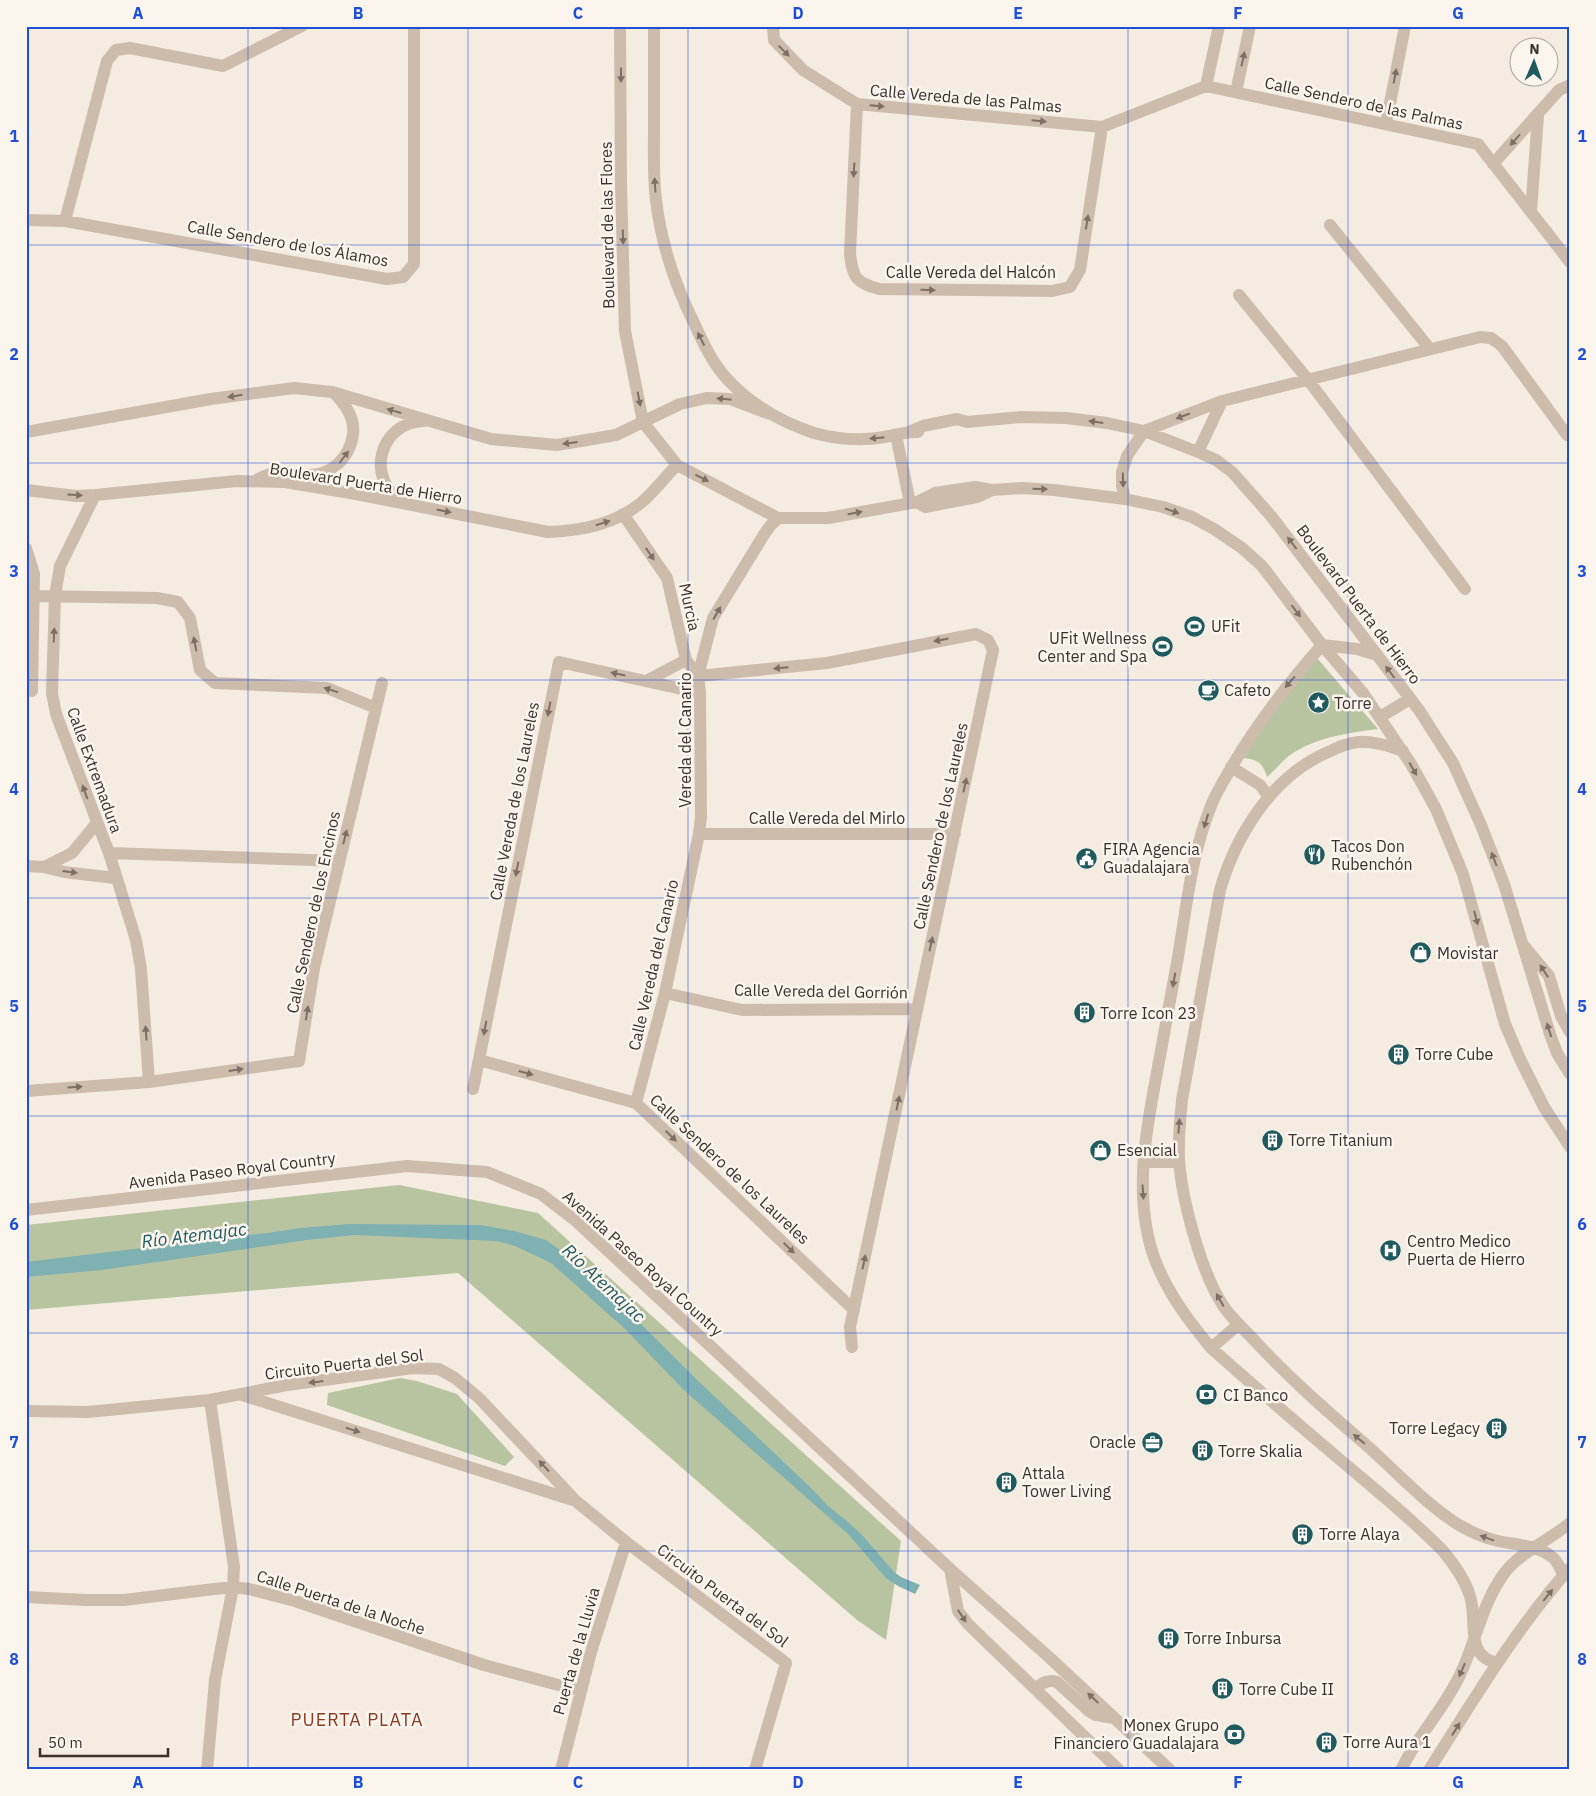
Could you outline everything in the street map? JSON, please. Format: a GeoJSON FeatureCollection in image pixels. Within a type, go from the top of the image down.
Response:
{"type":"FeatureCollection","features":[{"type":"Feature","properties":{"kind":"street"},"geometry":{"type":"LineString","coordinates":[[65,221],[107,61],[116,50],[130,48],[223,66],[302,26]]}},
{"type":"Feature","properties":{"kind":"street","name":"Calle Sendero de los Álamos"},"geometry":{"type":"LineString","coordinates":[[26,220],[65,221],[387,279],[403,277],[414,264],[414,26]]}},
{"type":"Feature","properties":{"kind":"street","name":"Boulevard de las Flores"},"geometry":{"type":"LineString","coordinates":[[620,26],[621,186],[626,331],[643,422]]}},
{"type":"Feature","properties":{"kind":"street"},"geometry":{"type":"LineString","coordinates":[[654,26],[654,180],[660,224],[671,268],[684,303],[712,360],[745,396],[770,414]]}},
{"type":"Feature","properties":{"kind":"street","name":"Calle Vereda de las Palmas"},"geometry":{"type":"LineString","coordinates":[[773,26],[774,40],[803,70],[857,104],[1102,127]]}},
{"type":"Feature","properties":{"kind":"street"},"geometry":{"type":"LineString","coordinates":[[1102,127],[1206,86],[1219,26]]}},
{"type":"Feature","properties":{"kind":"street"},"geometry":{"type":"LineString","coordinates":[[1236,92],[1250,26]]}},
{"type":"Feature","properties":{"kind":"street"},"geometry":{"type":"LineString","coordinates":[[1386,124],[1405,26]]}},
{"type":"Feature","properties":{"kind":"street"},"geometry":{"type":"LineString","coordinates":[[1493,164],[1559,90],[1570,85]]}},
{"type":"Feature","properties":{"kind":"street","name":"Calle Sendero de las Palmas"},"geometry":{"type":"LineString","coordinates":[[1206,86],[1478,144],[1570,262]]}},
{"type":"Feature","properties":{"kind":"street","name":"Calle Vereda del Halcón"},"geometry":{"type":"LineString","coordinates":[[857,104],[850,254],[852,270],[860,283],[879,289],[1042,291],[1070,287],[1080,270],[1102,127]]}},
{"type":"Feature","properties":{"kind":"street"},"geometry":{"type":"LineString","coordinates":[[1531,212],[1538,115]]}},
{"type":"Feature","properties":{"kind":"street"},"geometry":{"type":"LineString","coordinates":[[1330,225],[1430,350]]}},
{"type":"Feature","properties":{"kind":"street"},"geometry":{"type":"LineString","coordinates":[[1239,295],[1309,381],[1465,589]]}},
{"type":"Feature","properties":{"kind":"street"},"geometry":{"type":"LineString","coordinates":[[1125,499],[1122,486],[1122,472],[1127,456],[1144,431],[1222,401],[1309,381],[1480,337],[1492,338],[1502,346],[1567,435]]}},
{"type":"Feature","properties":{"kind":"street"},"geometry":{"type":"LineString","coordinates":[[27,433],[256,392],[294,388],[332,392],[491,439],[556,445],[616,436],[680,404],[707,398],[730,399],[816,433],[841,438],[864,439],[896,435],[914,503]]}},
{"type":"Feature","properties":{"kind":"street"},"geometry":{"type":"LineString","coordinates":[[251,481],[278,471],[306,475],[321,474],[334,467],[345,457],[352,444],[354,429],[351,415],[344,402],[332,392]]}},
{"type":"Feature","properties":{"kind":"street"},"geometry":{"type":"LineString","coordinates":[[1198,452],[1222,401]]}},
{"type":"Feature","properties":{"kind":"street","name":"Boulevard Puerta de Hierro"},"geometry":{"type":"LineString","coordinates":[[896,435],[911,431],[926,433],[959,426],[967,422],[1021,417],[1066,418],[1107,423],[1144,431],[1216,460],[1232,472],[1272,516],[1410,699],[1453,763],[1481,825],[1504,884],[1550,1034],[1570,1074]]}},
{"type":"Feature","properties":{"kind":"street"},"geometry":{"type":"LineString","coordinates":[[409,504],[396,497],[386,486],[381,472],[380,457],[385,443],[395,432],[407,424],[422,421],[436,423]]}},
{"type":"Feature","properties":{"kind":"street"},"geometry":{"type":"LineString","coordinates":[[643,422],[677,465],[778,518],[828,518],[914,503],[935,493],[975,487],[992,490],[1022,488],[1054,490],[1125,499],[1162,507],[1192,517],[1242,548],[1262,566],[1322,645],[1363,693],[1403,751],[1436,809],[1463,874],[1505,1024],[1544,1107],[1570,1146]]}},
{"type":"Feature","properties":{"kind":"street","name":"Boulevard Puerta de Hierro"},"geometry":{"type":"LineString","coordinates":[[26,490],[76,496],[237,481],[286,482],[548,532],[570,531],[614,519],[642,502],[677,465]]}},
{"type":"Feature","properties":{"kind":"street","name":"Calle Extremadura"},"geometry":{"type":"LineString","coordinates":[[95,495],[60,566],[55,596],[52,693],[56,714],[96,824],[109,853],[115,878],[136,940],[141,969],[149,1082]]}},
{"type":"Feature","properties":{"kind":"street","name":"Murcia"},"geometry":{"type":"LineString","coordinates":[[622,514],[667,578],[686,660],[698,676]]}},
{"type":"Feature","properties":{"kind":"street","name":"Vereda del Canario"},"geometry":{"type":"LineString","coordinates":[[699,834],[701,817],[700,693],[698,676],[713,618],[763,536],[778,518]]}},
{"type":"Feature","properties":{"kind":"street"},"geometry":{"type":"LineString","coordinates":[[26,548],[34,574],[29,691],[52,693]]}},
{"type":"Feature","properties":{"kind":"street"},"geometry":{"type":"LineString","coordinates":[[34,596],[157,598],[178,602],[190,618],[200,670],[215,682],[327,688],[376,708]]}},
{"type":"Feature","properties":{"kind":"street","name":"Calle Sendero de los Laureles"},"geometry":{"type":"LineString","coordinates":[[698,676],[827,663],[976,634],[988,640],[993,650],[850,1326],[852,1348]]}},
{"type":"Feature","properties":{"kind":"street"},"geometry":{"type":"LineString","coordinates":[[1322,645],[1357,649],[1377,655]]}},
{"type":"Feature","properties":{"kind":"street"},"geometry":{"type":"LineString","coordinates":[[1322,645],[1280,694],[1231,767],[1211,806],[1196,854],[1146,1134],[1142,1182],[1145,1220],[1154,1258],[1180,1308],[1211,1348],[1399,1510],[1443,1552],[1458,1570],[1470,1596],[1473,1611],[1474,1639],[1478,1652],[1483,1658],[1498,1663]]}},
{"type":"Feature","properties":{"kind":"street"},"geometry":{"type":"LineString","coordinates":[[648,680],[686,660]]}},
{"type":"Feature","properties":{"kind":"street","name":"Calle Vereda de los Laureles"},"geometry":{"type":"LineString","coordinates":[[473,1089],[558,662],[648,680],[700,693]]}},
{"type":"Feature","properties":{"kind":"street","name":"Calle Sendero de los Encinos"},"geometry":{"type":"LineString","coordinates":[[26,1091],[149,1082],[300,1061],[314,968],[382,683]]}},
{"type":"Feature","properties":{"kind":"street"},"geometry":{"type":"LineString","coordinates":[[1380,717],[1410,699]]}},
{"type":"Feature","properties":{"kind":"street"},"geometry":{"type":"LineString","coordinates":[[1403,751],[1377,743],[1358,742],[1340,746],[1319,756],[1298,769],[1279,786],[1244,833],[1227,867],[1220,890],[1182,1100],[1178,1135],[1179,1162],[1192,1224],[1210,1283],[1225,1308],[1239,1324],[1300,1387],[1442,1513],[1461,1526],[1482,1536],[1534,1549],[1553,1557],[1567,1572],[1537,1608],[1498,1663],[1430,1770]]}},
{"type":"Feature","properties":{"kind":"street"},"geometry":{"type":"LineString","coordinates":[[1231,767],[1260,785],[1269,797]]}},
{"type":"Feature","properties":{"kind":"street"},"geometry":{"type":"LineString","coordinates":[[44,867],[72,853],[96,824]]}},
{"type":"Feature","properties":{"kind":"street","name":"Calle Vereda del Mirlo"},"geometry":{"type":"LineString","coordinates":[[699,834],[955,834]]}},
{"type":"Feature","properties":{"kind":"street","name":"Calle Vereda del Canario"},"geometry":{"type":"LineString","coordinates":[[636,1103],[665,993],[699,834]]}},
{"type":"Feature","properties":{"kind":"street"},"geometry":{"type":"LineString","coordinates":[[109,853],[339,861]]}},
{"type":"Feature","properties":{"kind":"street"},"geometry":{"type":"LineString","coordinates":[[26,866],[115,878]]}},
{"type":"Feature","properties":{"kind":"street"},"geometry":{"type":"LineString","coordinates":[[1522,944],[1536,958],[1548,976],[1561,1016],[1570,1032]]}},
{"type":"Feature","properties":{"kind":"street","name":"Calle Vereda del Gorrión"},"geometry":{"type":"LineString","coordinates":[[665,993],[742,1010],[917,1009]]}},
{"type":"Feature","properties":{"kind":"street","name":"Calle Sendero de los Laureles"},"geometry":{"type":"LineString","coordinates":[[479,1060],[636,1103],[854,1310]]}},
{"type":"Feature","properties":{"kind":"street"},"geometry":{"type":"LineString","coordinates":[[1144,1162],[1179,1162]]}},
{"type":"Feature","properties":{"kind":"street","name":"Avenida Paseo Royal Country"},"geometry":{"type":"LineString","coordinates":[[26,1210],[407,1166],[487,1172],[541,1194],[576,1220],[950,1569],[1050,1658],[1170,1770]]}},
{"type":"Feature","properties":{"kind":"street"},"geometry":{"type":"LineString","coordinates":[[1211,1348],[1239,1324]]}},
{"type":"Feature","properties":{"kind":"street","name":"Circuito Puerta del Sol"},"geometry":{"type":"LineString","coordinates":[[26,1411],[88,1412],[210,1400],[287,1385],[413,1368],[439,1369],[456,1378],[479,1398],[577,1502],[626,1542],[786,1663],[756,1770]]}},
{"type":"Feature","properties":{"kind":"street","name":"Circuito Puerta del Sol"},"geometry":{"type":"LineString","coordinates":[[240,1394],[577,1502]]}},
{"type":"Feature","properties":{"kind":"street"},"geometry":{"type":"LineString","coordinates":[[207,1770],[215,1680],[233,1587],[234,1567],[210,1400]]}},
{"type":"Feature","properties":{"kind":"street"},"geometry":{"type":"LineString","coordinates":[[1401,1770],[1458,1679],[1485,1608],[1506,1570],[1570,1523]]}},
{"type":"Feature","properties":{"kind":"street","name":"Puerta de la Lluvia"},"geometry":{"type":"LineString","coordinates":[[562,1770],[600,1619],[626,1542]]}},
{"type":"Feature","properties":{"kind":"street"},"geometry":{"type":"LineString","coordinates":[[950,1569],[958,1611],[968,1624],[1119,1770]]}},
{"type":"Feature","properties":{"kind":"street","name":"Calle Puerta de la Noche"},"geometry":{"type":"LineString","coordinates":[[26,1597],[124,1600],[233,1587],[249,1589],[295,1601],[484,1665],[581,1691]]}},
{"type":"Feature","properties":{"kind":"street"},"geometry":{"type":"LineString","coordinates":[[1035,1689],[1050,1680],[1057,1682],[1089,1711],[1114,1718]]}},
{"type":"Feature","properties":{"kind":"green space"},"geometry":{"type":"Polygon","coordinates":[[[1317,658],[1378,729],[1344,734],[1310,744],[1290,755],[1267,777],[1264,768],[1259,763],[1252,759],[1243,758],[1280,701],[1317,658]]]}},
{"type":"Feature","properties":{"kind":"green space"},"geometry":{"type":"Polygon","coordinates":[[[399,1185],[538,1213],[901,1541],[886,1640],[857,1620],[458,1273],[26,1310],[26,1225],[399,1185]]]}},
{"type":"Feature","properties":{"kind":"green space"},"geometry":{"type":"Polygon","coordinates":[[[400,1378],[417,1381],[457,1394],[514,1457],[505,1466],[327,1405],[328,1393],[400,1378]]]}},
{"type":"Feature","properties":{"kind":"water"},"geometry":{"type":"Polygon","coordinates":[[[349,1224],[480,1225],[514,1231],[546,1240],[586,1269],[692,1375],[828,1506],[863,1536],[894,1572],[920,1585],[915,1594],[886,1578],[848,1534],[686,1392],[624,1328],[551,1263],[515,1246],[497,1241],[354,1235],[307,1240],[102,1270],[26,1277],[26,1262],[301,1228],[349,1224]]]}},
{"type":"Feature","properties":{"kind":"place","name":"UFit"},"geometry":{"type":"Point","coordinates":[1195,626]}},
{"type":"Feature","properties":{"kind":"place","name":"UFit Wellness Center and Spa"},"geometry":{"type":"Point","coordinates":[1163,647]}},
{"type":"Feature","properties":{"kind":"place","name":"Cafeto"},"geometry":{"type":"Point","coordinates":[1208,690]}},
{"type":"Feature","properties":{"kind":"place","name":"Torre"},"geometry":{"type":"Point","coordinates":[1318,703]}},
{"type":"Feature","properties":{"kind":"place","name":"Tacos Don Rubenchón"},"geometry":{"type":"Point","coordinates":[1315,855]}},
{"type":"Feature","properties":{"kind":"place","name":"FIRA Agencia Guadalajara"},"geometry":{"type":"Point","coordinates":[1087,858]}},
{"type":"Feature","properties":{"kind":"place","name":"Movistar"},"geometry":{"type":"Point","coordinates":[1421,953]}},
{"type":"Feature","properties":{"kind":"place","name":"Torre Icon 23"},"geometry":{"type":"Point","coordinates":[1084,1013]}},
{"type":"Feature","properties":{"kind":"place","name":"Torre Cube"},"geometry":{"type":"Point","coordinates":[1399,1054]}},
{"type":"Feature","properties":{"kind":"place","name":"Torre Titanium"},"geometry":{"type":"Point","coordinates":[1272,1140]}},
{"type":"Feature","properties":{"kind":"place","name":"Esencial"},"geometry":{"type":"Point","coordinates":[1101,1150]}},
{"type":"Feature","properties":{"kind":"place","name":"Centro Medico Puerta de Hierro"},"geometry":{"type":"Point","coordinates":[1391,1250]}},
{"type":"Feature","properties":{"kind":"place","name":"CI Banco"},"geometry":{"type":"Point","coordinates":[1207,1395]}},
{"type":"Feature","properties":{"kind":"place","name":"Torre Legacy"},"geometry":{"type":"Point","coordinates":[1496,1428]}},
{"type":"Feature","properties":{"kind":"place","name":"Oracle"},"geometry":{"type":"Point","coordinates":[1152,1442]}},
{"type":"Feature","properties":{"kind":"place","name":"Torre Skalia"},"geometry":{"type":"Point","coordinates":[1202,1451]}},
{"type":"Feature","properties":{"kind":"place","name":"Attala Tower Living"},"geometry":{"type":"Point","coordinates":[1006,1482]}},
{"type":"Feature","properties":{"kind":"place","name":"Torre Alaya"},"geometry":{"type":"Point","coordinates":[1303,1534]}},
{"type":"Feature","properties":{"kind":"place","name":"Torre Inbursa"},"geometry":{"type":"Point","coordinates":[1168,1638]}},
{"type":"Feature","properties":{"kind":"place","name":"Torre Cube II"},"geometry":{"type":"Point","coordinates":[1223,1689]}},
{"type":"Feature","properties":{"kind":"place","name":"Monex Grupo Financiero Guadalajara"},"geometry":{"type":"Point","coordinates":[1235,1734]}},
{"type":"Feature","properties":{"kind":"place","name":"Torre Aura 1"},"geometry":{"type":"Point","coordinates":[1327,1742]}},
{"type":"Feature","properties":{"kind":"district","name":"PUERTA PLATA"},"geometry":{"type":"Point","coordinates":[357,1719]}},
{"type":"Feature","properties":{"kind":"water label","name":"Río Atemajac"},"geometry":{"type":"Point","coordinates":[194,1235]}},
{"type":"Feature","properties":{"kind":"water label","name":"Río Atemajac"},"geometry":{"type":"Point","coordinates":[604,1283]}}]}
